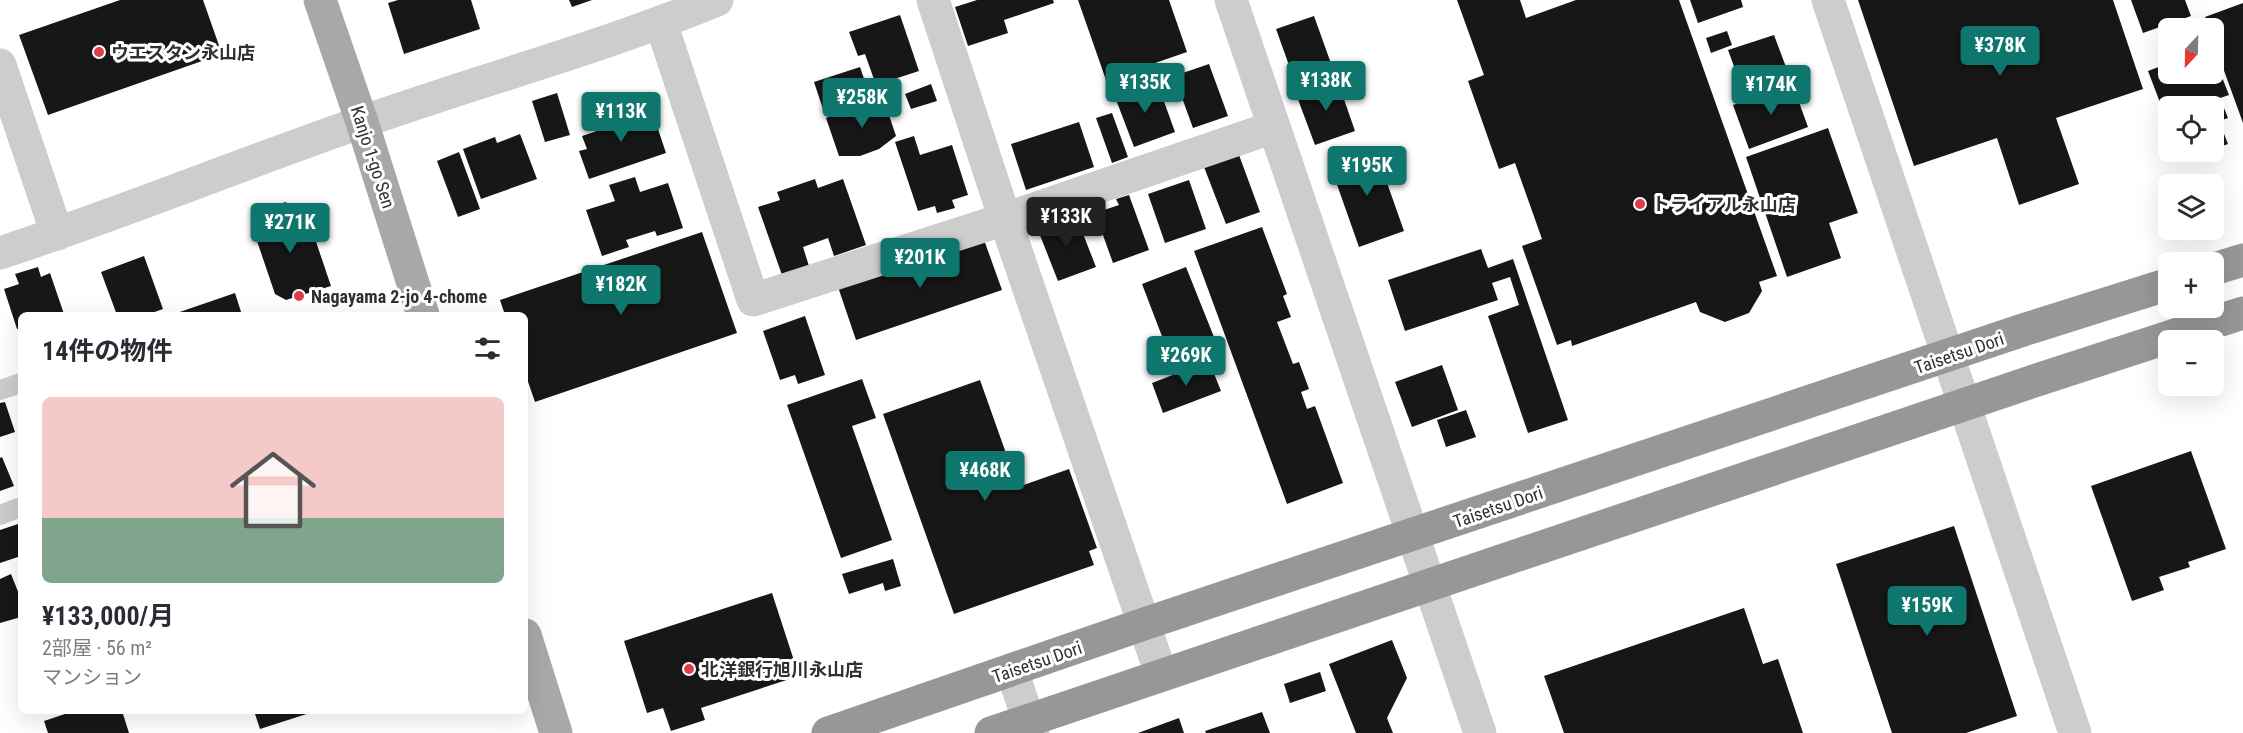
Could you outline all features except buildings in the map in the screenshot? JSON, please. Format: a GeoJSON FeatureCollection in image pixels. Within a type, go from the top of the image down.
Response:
{"type":"FeatureCollection","features":[{"type":"Feature","properties":{"kind":"highway"},"geometry":{"type":"LineString","coordinates":[[2224,266],[2243,260]]}},
{"type":"Feature","properties":{"kind":"highway","name":"Taisetsu Dori"},"geometry":{"type":"LineString","coordinates":[[828,733],[1144,624],[2158,288]]}},
{"type":"Feature","properties":{"kind":"highway"},"geometry":{"type":"LineString","coordinates":[[991,733],[1031,727],[1161,674],[2243,313]]}},
{"type":"Feature","properties":{"kind":"main road","name":"Kanjo 1-go Sen"},"geometry":{"type":"LineString","coordinates":[[320,0],[362,122],[422,312]]}},
{"type":"Feature","properties":{"kind":"main road"},"geometry":{"type":"LineString","coordinates":[[528,644],[556,733]]}},
{"type":"Feature","properties":{"kind":"street"},"geometry":{"type":"LineString","coordinates":[[0,253],[362,122],[661,23],[717,0]]}},
{"type":"Feature","properties":{"kind":"street"},"geometry":{"type":"LineString","coordinates":[[933,0],[1005,219],[1161,674]]}},
{"type":"Feature","properties":{"kind":"street"},"geometry":{"type":"LineString","coordinates":[[1231,0],[1480,733]]}},
{"type":"Feature","properties":{"kind":"street"},"geometry":{"type":"LineString","coordinates":[[1828,0],[2075,733]]}},
{"type":"Feature","properties":{"kind":"street"},"geometry":{"type":"LineString","coordinates":[[661,23],[753,300],[1005,219],[1274,127]]}},
{"type":"Feature","properties":{"kind":"street"},"geometry":{"type":"LineString","coordinates":[[0,65],[57,234]]}},
{"type":"Feature","properties":{"kind":"street"},"geometry":{"type":"LineString","coordinates":[[1012,670],[1031,727]]}},
{"type":"Feature","properties":{"kind":"lane"},"geometry":{"type":"LineString","coordinates":[[0,390],[18,384]]}},
{"type":"Feature","properties":{"kind":"lane"},"geometry":{"type":"LineString","coordinates":[[0,515],[18,508]]}},
{"type":"Feature","properties":{"kind":"place","name":"ウエスタン永山店"},"geometry":{"type":"Point","coordinates":[99,52]}},
{"type":"Feature","properties":{"kind":"place","name":"トライアル永山店"},"geometry":{"type":"Point","coordinates":[1640,204]}},
{"type":"Feature","properties":{"kind":"place","name":"Nagayama 2-jo 4-chome"},"geometry":{"type":"Point","coordinates":[299,296]}},
{"type":"Feature","properties":{"kind":"place","name":"北洋銀行旭川永山店"},"geometry":{"type":"Point","coordinates":[689,669]}}]}
